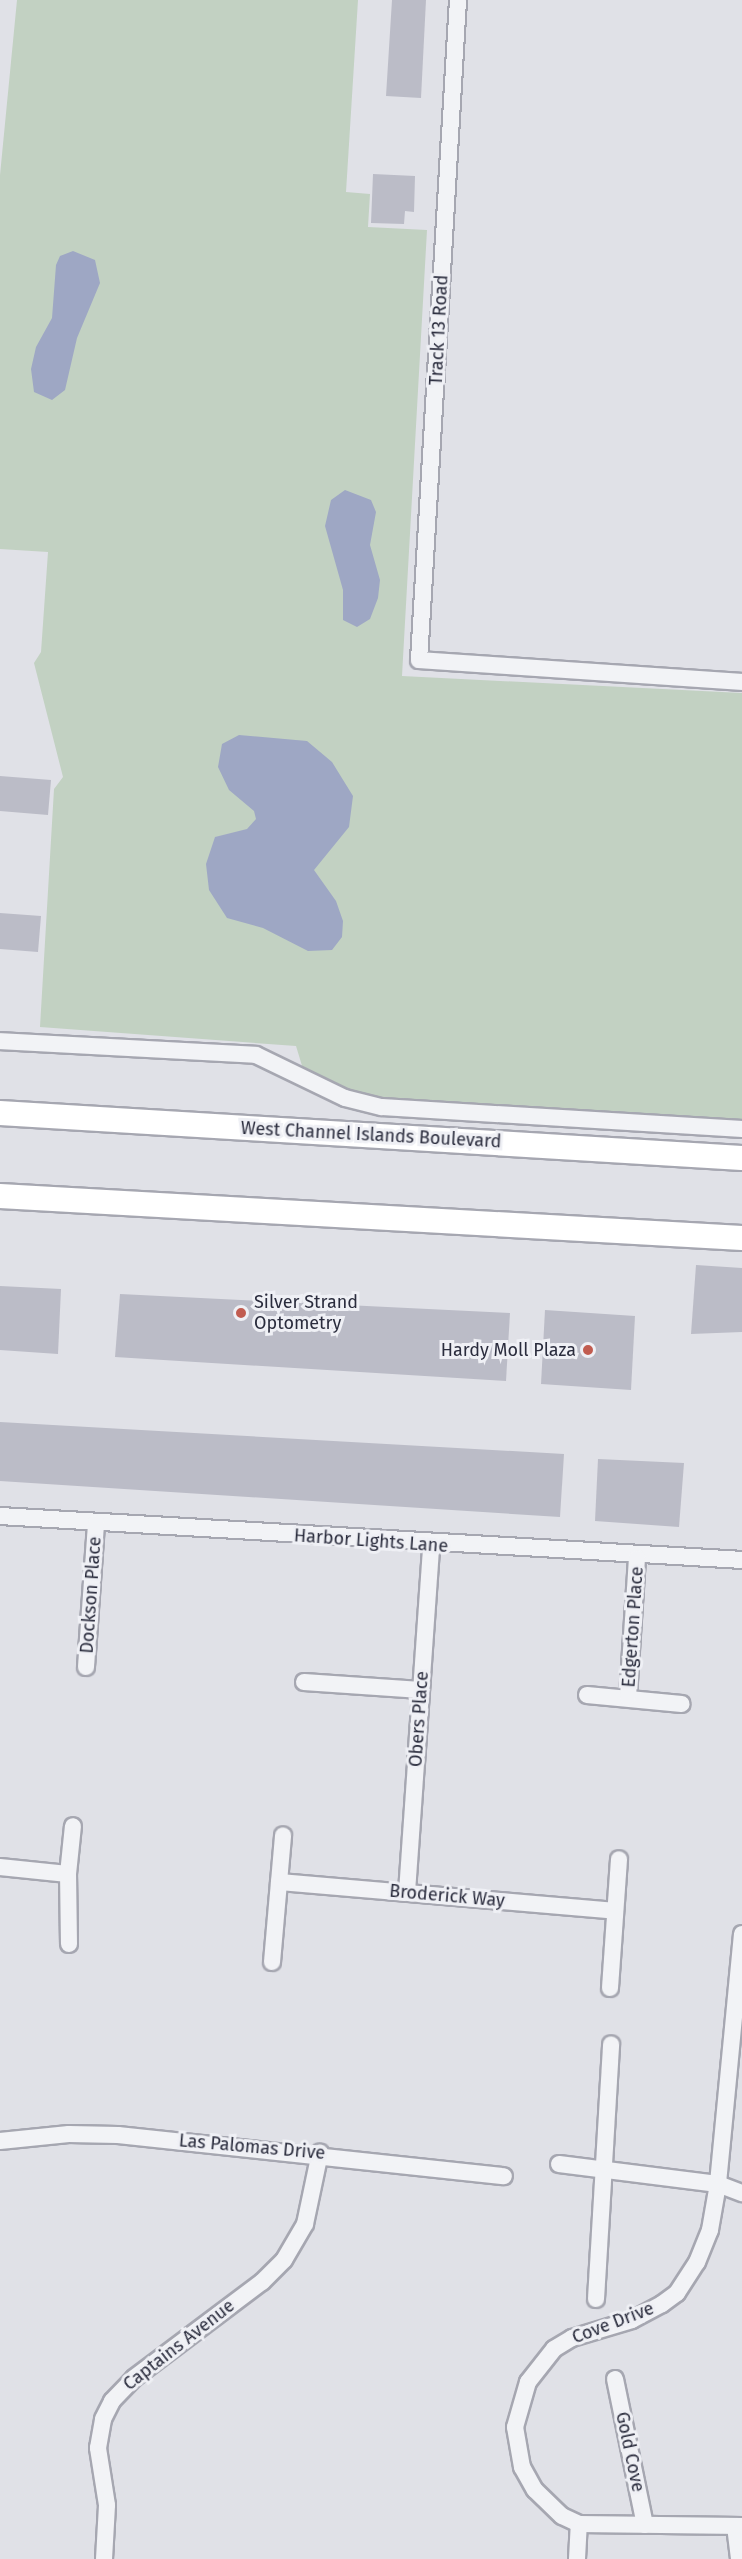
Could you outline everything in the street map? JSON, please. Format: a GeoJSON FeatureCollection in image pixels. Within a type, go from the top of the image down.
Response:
{"type":"FeatureCollection","features":[{"type":"Feature","properties":{"kind":"main road","name":"West Channel Islands Boulevard"},"geometry":{"type":"LineString","coordinates":[[0,1113],[742,1158]]}},
{"type":"Feature","properties":{"kind":"main road"},"geometry":{"type":"LineString","coordinates":[[0,1196],[742,1238]]}},
{"type":"Feature","properties":{"kind":"street","name":"Track 13 Road"},"geometry":{"type":"LineString","coordinates":[[458,0],[419,660],[738,680]]}},
{"type":"Feature","properties":{"kind":"street"},"geometry":{"type":"LineString","coordinates":[[0,1041],[256,1055],[345,1098],[382,1107],[742,1129]]}},
{"type":"Feature","properties":{"kind":"street","name":"Harbor Lights Lane"},"geometry":{"type":"LineString","coordinates":[[0,1516],[637,1558],[742,1560]]}},
{"type":"Feature","properties":{"kind":"street","name":"Dockson Place"},"geometry":{"type":"LineString","coordinates":[[86,1667],[96,1523]]}},
{"type":"Feature","properties":{"kind":"street","name":"Obers Place"},"geometry":{"type":"LineString","coordinates":[[407,1892],[431,1545]]}},
{"type":"Feature","properties":{"kind":"street","name":"Edgerton Place"},"geometry":{"type":"LineString","coordinates":[[628,1697],[637,1558]]}},
{"type":"Feature","properties":{"kind":"street"},"geometry":{"type":"LineString","coordinates":[[304,1682],[421,1690]]}},
{"type":"Feature","properties":{"kind":"street","name":"Edgerton Place"},"geometry":{"type":"LineString","coordinates":[[587,1695],[628,1697],[682,1704]]}},
{"type":"Feature","properties":{"kind":"street"},"geometry":{"type":"LineString","coordinates":[[69,1944],[68,1874],[73,1826]]}},
{"type":"Feature","properties":{"kind":"street"},"geometry":{"type":"LineString","coordinates":[[272,1962],[283,1835]]}},
{"type":"Feature","properties":{"kind":"street"},"geometry":{"type":"LineString","coordinates":[[610,1988],[619,1859]]}},
{"type":"Feature","properties":{"kind":"street"},"geometry":{"type":"LineString","coordinates":[[0,1867],[68,1874]]}},
{"type":"Feature","properties":{"kind":"street","name":"Broderick Way"},"geometry":{"type":"LineString","coordinates":[[279,1882],[614,1911]]}},
{"type":"Feature","properties":{"kind":"street","name":"Cove Drive"},"geometry":{"type":"LineString","coordinates":[[579,2524],[547,2504],[522,2467],[515,2427],[528,2382],[539,2364],[572,2338],[632,2320],[677,2293],[704,2246],[717,2184],[739,2020],[742,1934]]}},
{"type":"Feature","properties":{"kind":"street"},"geometry":{"type":"LineString","coordinates":[[596,2299],[611,2044]]}},
{"type":"Feature","properties":{"kind":"street","name":"Las Palomas Drive"},"geometry":{"type":"LineString","coordinates":[[0,2141],[69,2134],[118,2134],[320,2153],[504,2176]]}},
{"type":"Feature","properties":{"kind":"street","name":"Captains Avenue"},"geometry":{"type":"LineString","coordinates":[[104,2559],[107,2505],[99,2433],[112,2401],[134,2378],[262,2282],[284,2260],[305,2224],[320,2153]]}},
{"type":"Feature","properties":{"kind":"street"},"geometry":{"type":"LineString","coordinates":[[559,2164],[717,2184],[742,2193]]}},
{"type":"Feature","properties":{"kind":"street","name":"Gold Cove"},"geometry":{"type":"LineString","coordinates":[[615,2379],[645,2525]]}},
{"type":"Feature","properties":{"kind":"street"},"geometry":{"type":"LineString","coordinates":[[577,2559],[579,2524],[739,2526],[739,2559]]}},
{"type":"Feature","properties":{"kind":"green space"},"geometry":{"type":"Polygon","coordinates":[[[17,0],[358,0],[346,192],[370,194],[368,227],[427,230],[402,676],[742,693],[742,1122],[383,1099],[355,1093],[303,1069],[296,1046],[40,1027],[54,789],[63,777],[34,663],[41,652],[48,552],[0,549],[0,175],[17,0]]]}},
{"type":"Feature","properties":{"kind":"water"},"geometry":{"type":"Polygon","coordinates":[[[73,251],[95,260],[100,283],[77,338],[65,390],[52,400],[34,392],[31,369],[36,347],[52,318],[56,265],[60,256],[73,251]]]}},
{"type":"Feature","properties":{"kind":"water"},"geometry":{"type":"Polygon","coordinates":[[[345,490],[371,500],[376,512],[370,545],[380,580],[378,598],[370,619],[357,627],[343,620],[343,590],[325,526],[331,500],[345,490]]]}},
{"type":"Feature","properties":{"kind":"water"},"geometry":{"type":"Polygon","coordinates":[[[239,735],[307,741],[332,762],[353,796],[349,827],[314,870],[336,901],[343,921],[342,937],[332,950],[308,951],[263,928],[227,918],[209,890],[206,864],[215,837],[247,829],[256,819],[254,811],[229,790],[218,767],[222,744],[239,735]]]}},
{"type":"Feature","properties":{"kind":"building"},"geometry":{"type":"Polygon","coordinates":[[[392,0],[426,0],[421,98],[386,96],[392,0]]]}},
{"type":"Feature","properties":{"kind":"building"},"geometry":{"type":"Polygon","coordinates":[[[373,174],[415,176],[414,212],[405,211],[404,224],[371,223],[373,174]]]}},
{"type":"Feature","properties":{"kind":"building"},"geometry":{"type":"Polygon","coordinates":[[[0,776],[51,780],[48,815],[0,811],[0,776]]]}},
{"type":"Feature","properties":{"kind":"building"},"geometry":{"type":"Polygon","coordinates":[[[0,913],[41,916],[38,952],[0,949],[0,913]]]}},
{"type":"Feature","properties":{"kind":"building"},"geometry":{"type":"Polygon","coordinates":[[[696,1265],[742,1268],[742,1332],[691,1334],[696,1265]]]}},
{"type":"Feature","properties":{"kind":"building"},"geometry":{"type":"Polygon","coordinates":[[[0,1286],[61,1289],[58,1354],[0,1350],[0,1286]]]}},
{"type":"Feature","properties":{"kind":"building"},"geometry":{"type":"Polygon","coordinates":[[[120,1294],[510,1313],[506,1381],[115,1357],[120,1294]]]}},
{"type":"Feature","properties":{"kind":"building","name":"Hardy Moll Plaza"},"geometry":{"type":"Polygon","coordinates":[[[545,1310],[635,1316],[631,1390],[541,1384],[545,1310]]]}},
{"type":"Feature","properties":{"kind":"building"},"geometry":{"type":"Polygon","coordinates":[[[0,1422],[564,1454],[560,1517],[0,1481],[0,1422]]]}},
{"type":"Feature","properties":{"kind":"building"},"geometry":{"type":"Polygon","coordinates":[[[598,1459],[684,1463],[679,1527],[595,1521],[598,1459]]]}},
{"type":"Feature","properties":{"kind":"place","name":"Silver Strand Optometry"},"geometry":{"type":"Point","coordinates":[241,1313]}},
{"type":"Feature","properties":{"kind":"place","name":"Hardy Moll Plaza"},"geometry":{"type":"Point","coordinates":[588,1350]}}]}
